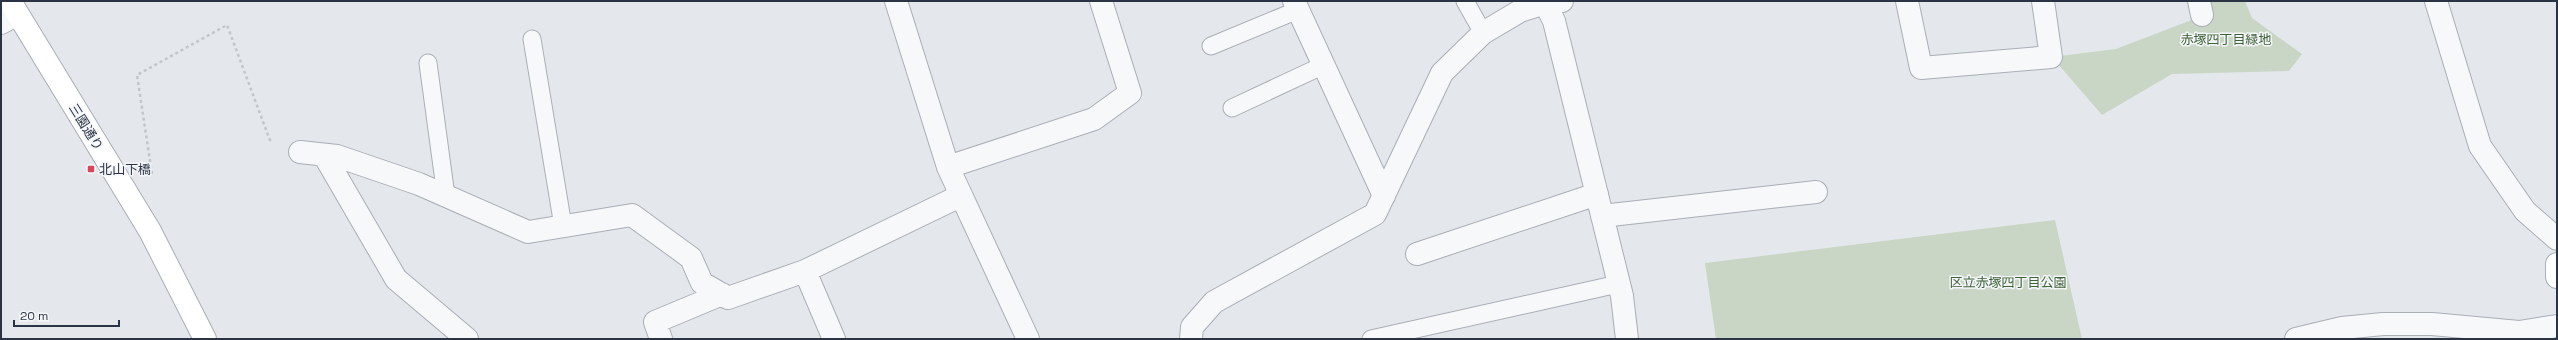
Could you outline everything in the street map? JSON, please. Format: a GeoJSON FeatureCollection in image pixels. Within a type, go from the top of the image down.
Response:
{"type":"FeatureCollection","features":[{"type":"Feature","properties":{"kind":"street"},"geometry":{"type":"LineString","coordinates":[[896,1],[948,167],[960,196],[1028,339]]}},
{"type":"Feature","properties":{"kind":"street"},"geometry":{"type":"LineString","coordinates":[[948,167],[1094,119],[1130,93],[1101,1]]}},
{"type":"Feature","properties":{"kind":"street"},"geometry":{"type":"LineString","coordinates":[[1907,1],[1921,68],[2052,57],[2044,1]]}},
{"type":"Feature","properties":{"kind":"street"},"geometry":{"type":"LineString","coordinates":[[2436,1],[2480,146],[2525,211],[2557,239]]}},
{"type":"Feature","properties":{"kind":"street"},"geometry":{"type":"LineString","coordinates":[[1191,339],[1192,327],[1214,302],[1375,214],[1442,73],[1483,33],[1520,11],[1550,2],[1618,284],[1627,339]]}},
{"type":"Feature","properties":{"kind":"street"},"geometry":{"type":"LineString","coordinates":[[1296,5],[1384,196]]}},
{"type":"Feature","properties":{"kind":"street","name":"三園通り"},"geometry":{"type":"LineString","coordinates":[[9,13],[150,231],[205,339]]}},
{"type":"Feature","properties":{"kind":"street"},"geometry":{"type":"LineString","coordinates":[[300,152],[337,156],[419,184],[528,232],[632,215],[692,258],[702,283],[728,298],[805,271],[960,196]]}},
{"type":"Feature","properties":{"kind":"street"},"geometry":{"type":"LineString","coordinates":[[324,155],[396,279],[467,339]]}},
{"type":"Feature","properties":{"kind":"street"},"geometry":{"type":"LineString","coordinates":[[1602,216],[1816,192]]}},
{"type":"Feature","properties":{"kind":"street"},"geometry":{"type":"LineString","coordinates":[[1417,254],[1597,194]]}},
{"type":"Feature","properties":{"kind":"street"},"geometry":{"type":"LineString","coordinates":[[2557,264],[2557,277]]}},
{"type":"Feature","properties":{"kind":"street"},"geometry":{"type":"LineString","coordinates":[[805,271],[834,339]]}},
{"type":"Feature","properties":{"kind":"street"},"geometry":{"type":"LineString","coordinates":[[661,339],[655,322],[722,294]]}},
{"type":"Feature","properties":{"kind":"street"},"geometry":{"type":"LineString","coordinates":[[2296,339],[2342,328],[2383,324],[2432,324],[2519,332],[2557,326]]}},
{"type":"Feature","properties":{"kind":"lane"},"geometry":{"type":"LineString","coordinates":[[1465,1],[1483,33]]}},
{"type":"Feature","properties":{"kind":"lane"},"geometry":{"type":"LineString","coordinates":[[1211,46],[1296,5]]}},
{"type":"Feature","properties":{"kind":"lane"},"geometry":{"type":"LineString","coordinates":[[532,39],[563,226]]}},
{"type":"Feature","properties":{"kind":"lane"},"geometry":{"type":"LineString","coordinates":[[428,63],[446,196]]}},
{"type":"Feature","properties":{"kind":"lane"},"geometry":{"type":"LineString","coordinates":[[1232,108],[1324,65]]}},
{"type":"Feature","properties":{"kind":"lane"},"geometry":{"type":"LineString","coordinates":[[1371,339],[1618,284]]}},
{"type":"Feature","properties":{"kind":"path"},"geometry":{"type":"LineString","coordinates":[[153,180],[137,75],[227,25],[272,147],[300,152]]}},
{"type":"Feature","properties":{"kind":"green space","name":"赤塚四丁目緑地"},"geometry":{"type":"Polygon","coordinates":[[[2199,1],[2245,1],[2252,18],[2302,54],[2289,71],[2172,74],[2102,115],[2052,57],[2116,49],[2202,16],[2199,1]]]}},
{"type":"Feature","properties":{"kind":"green space","name":"区立赤塚四丁目公園"},"geometry":{"type":"Polygon","coordinates":[[[2055,220],[2082,339],[1716,339],[1705,263],[2055,220]]]}},
{"type":"Feature","properties":{"kind":"place","name":"北山下橋"},"geometry":{"type":"Point","coordinates":[91,169]}}]}
